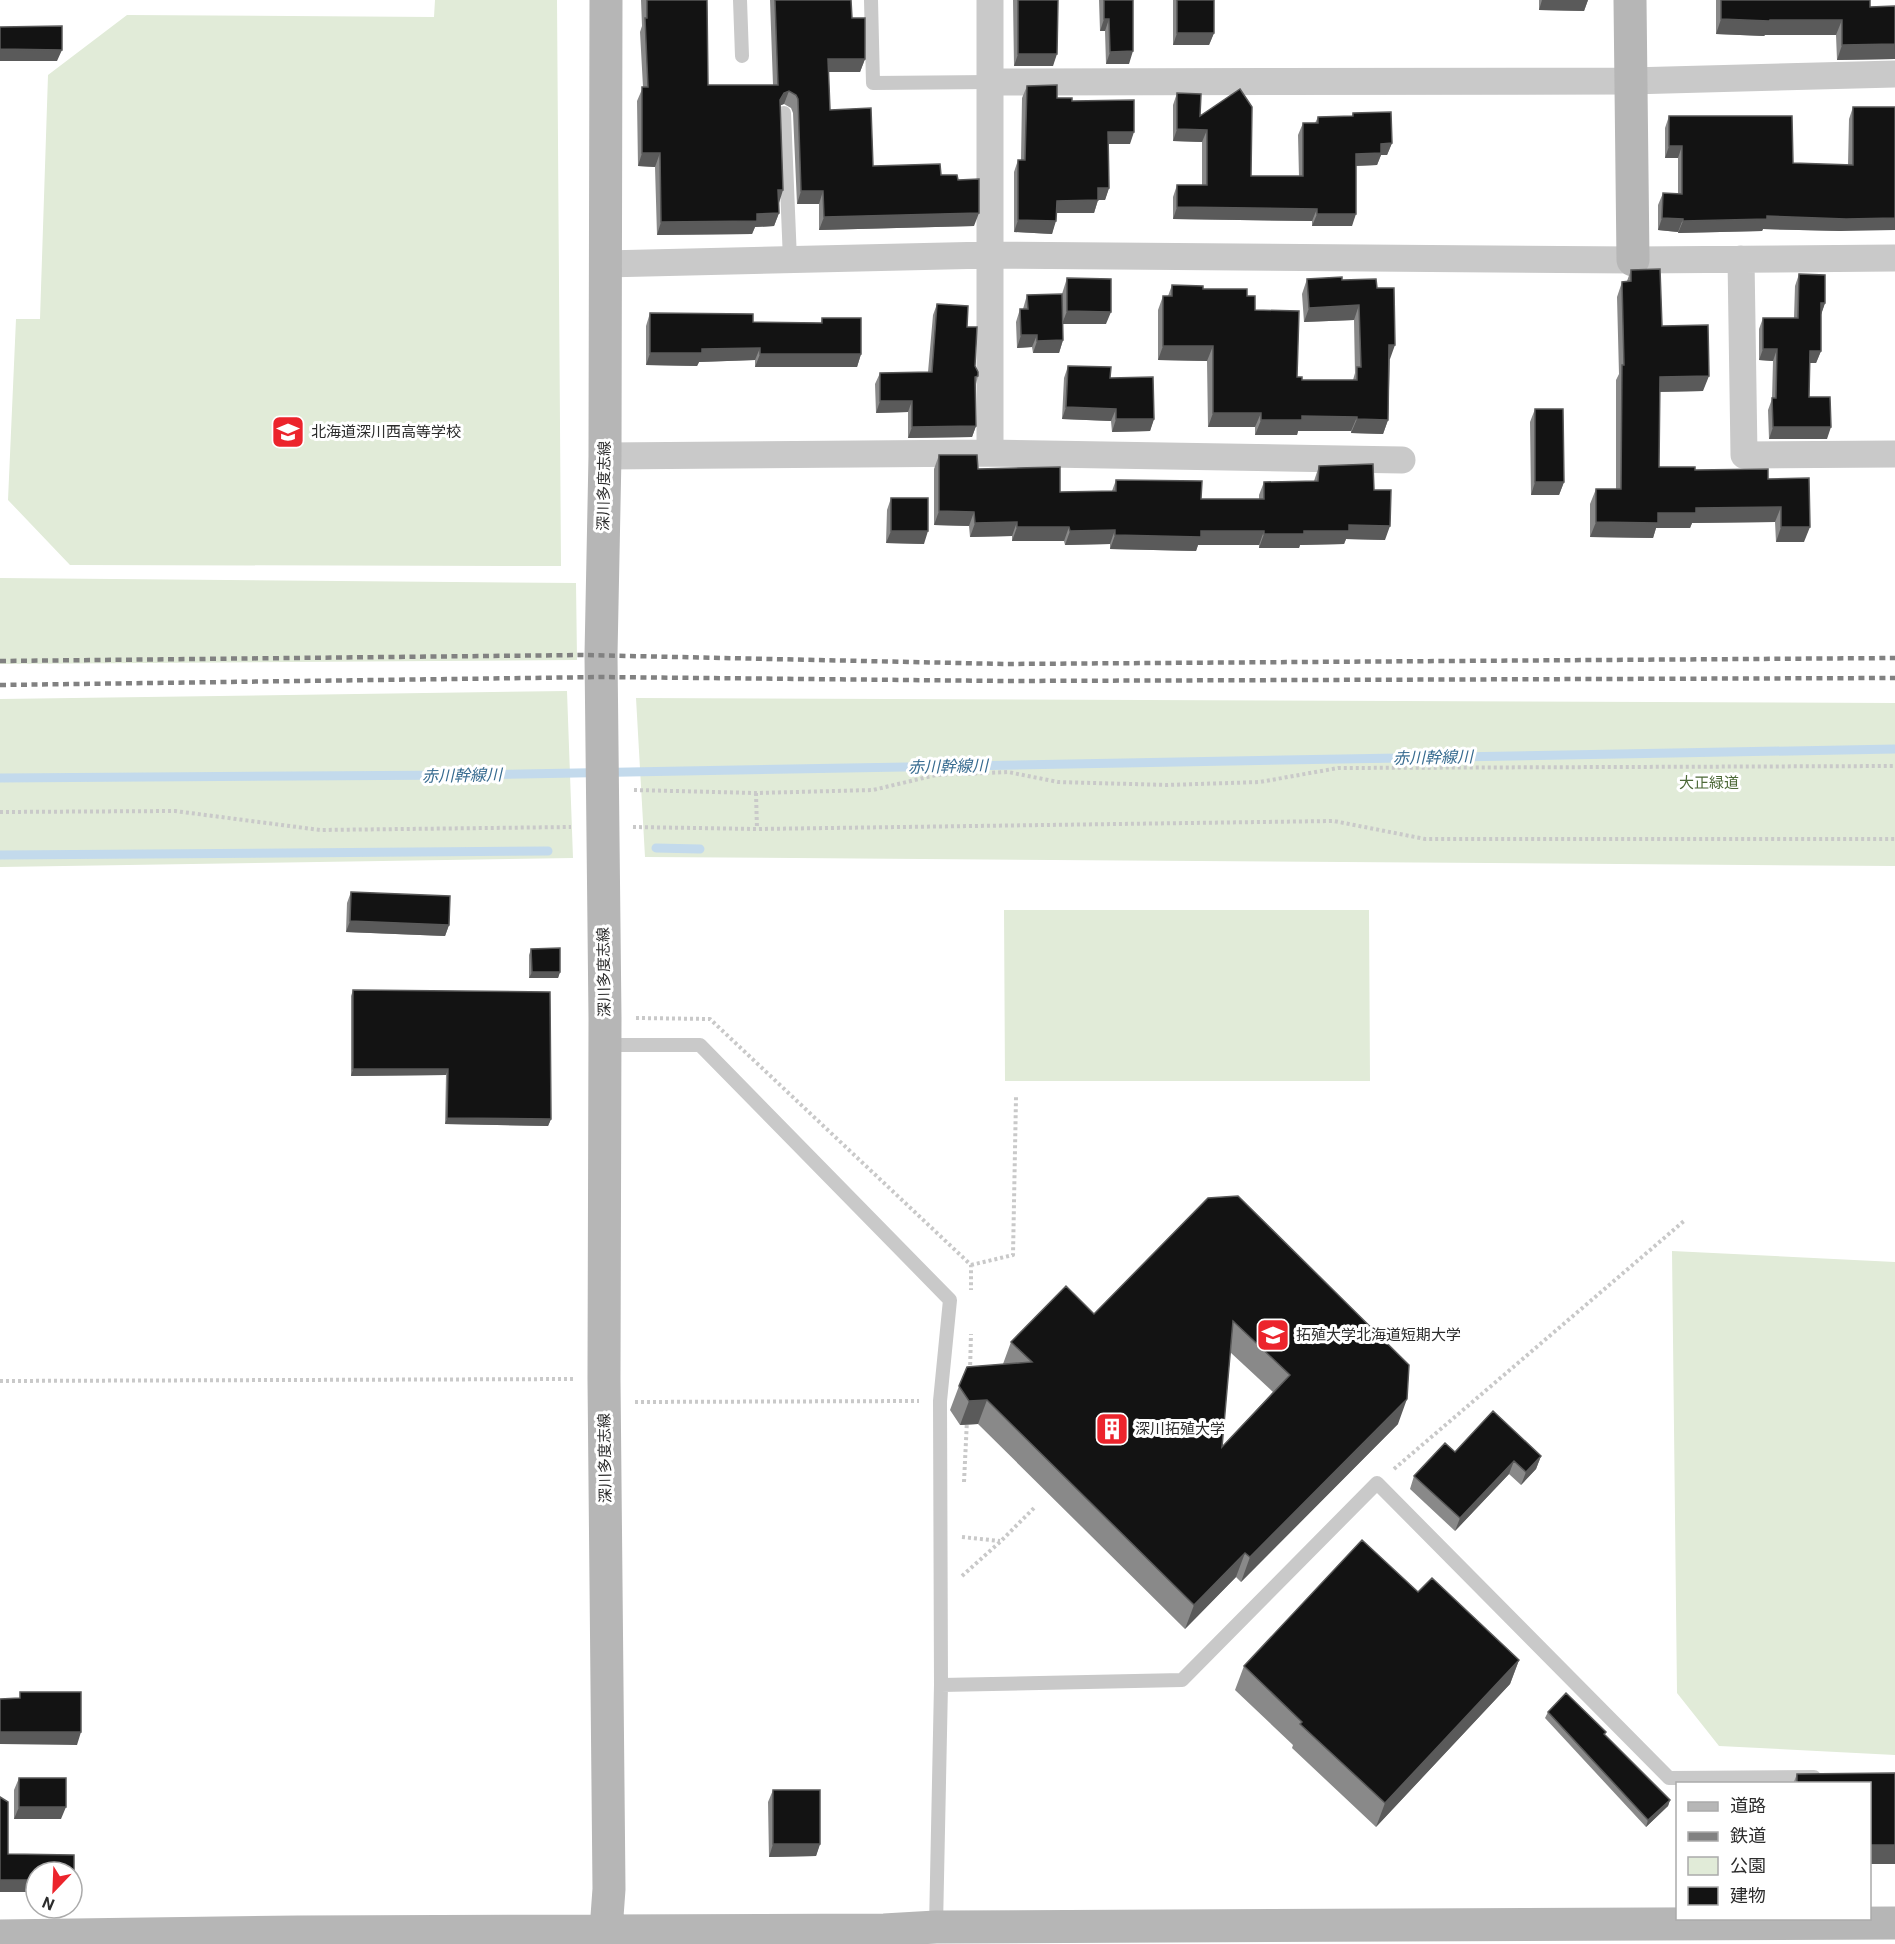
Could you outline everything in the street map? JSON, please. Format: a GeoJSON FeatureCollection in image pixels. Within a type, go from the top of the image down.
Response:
{"type":"FeatureCollection","features":[{"type":"Feature","properties":{"kind":"street","name":"深川多度志線"},"geometry":{"type":"LineString","coordinates":[[606,0],[602,655],[605,1032],[604,1379],[609,1889],[606,1938]]}},
{"type":"Feature","properties":{"kind":"street"},"geometry":{"type":"LineString","coordinates":[[990,0],[990,453]]}},
{"type":"Feature","properties":{"kind":"street"},"geometry":{"type":"LineString","coordinates":[[1630,0],[1633,260]]}},
{"type":"Feature","properties":{"kind":"street"},"geometry":{"type":"LineString","coordinates":[[991,82],[1630,81],[1895,74]]}},
{"type":"Feature","properties":{"kind":"street"},"geometry":{"type":"LineString","coordinates":[[605,264],[989,255],[1633,260],[1895,258]]}},
{"type":"Feature","properties":{"kind":"street"},"geometry":{"type":"LineString","coordinates":[[1741,259],[1744,455],[1895,454]]}},
{"type":"Feature","properties":{"kind":"street"},"geometry":{"type":"LineString","coordinates":[[605,456],[990,453],[1402,460]]}},
{"type":"Feature","properties":{"kind":"street"},"geometry":{"type":"LineString","coordinates":[[0,1936],[883,1937],[936,1927],[1895,1923]]}},
{"type":"Feature","properties":{"kind":"lane"},"geometry":{"type":"LineString","coordinates":[[740,0],[742,56]]}},
{"type":"Feature","properties":{"kind":"lane"},"geometry":{"type":"LineString","coordinates":[[871,0],[873,83],[991,82]]}},
{"type":"Feature","properties":{"kind":"lane"},"geometry":{"type":"LineString","coordinates":[[784,113],[790,260]]}},
{"type":"Feature","properties":{"kind":"lane"},"geometry":{"type":"LineString","coordinates":[[605,1032],[700,1045],[950,1300],[940,1401],[941,1684],[936,1927]]}},
{"type":"Feature","properties":{"kind":"lane"},"geometry":{"type":"LineString","coordinates":[[941,1684],[1182,1680],[1377,1483],[1669,1778],[1824,1777]]}},
{"type":"Feature","properties":{"kind":"path"},"geometry":{"type":"LineString","coordinates":[[626,790],[756,793],[873,790],[936,775],[1008,772],[1058,782],[1167,785],[1260,782],[1338,768],[1895,766]]}},
{"type":"Feature","properties":{"kind":"path"},"geometry":{"type":"LineString","coordinates":[[756,793],[757,829]]}},
{"type":"Feature","properties":{"kind":"path"},"geometry":{"type":"LineString","coordinates":[[0,812],[176,811],[320,830],[602,827],[757,829],[1334,821],[1425,839],[1895,839]]}},
{"type":"Feature","properties":{"kind":"path"},"geometry":{"type":"LineString","coordinates":[[605,1032],[710,1019],[971,1265],[971,1297]]}},
{"type":"Feature","properties":{"kind":"path"},"geometry":{"type":"LineString","coordinates":[[971,1265],[1013,1255],[1016,1097]]}},
{"type":"Feature","properties":{"kind":"path"},"geometry":{"type":"LineString","coordinates":[[1377,1483],[1684,1221]]}},
{"type":"Feature","properties":{"kind":"path"},"geometry":{"type":"LineString","coordinates":[[970,1374],[971,1330]]}},
{"type":"Feature","properties":{"kind":"path"},"geometry":{"type":"LineString","coordinates":[[0,1381],[604,1379],[630,1402],[940,1401]]}},
{"type":"Feature","properties":{"kind":"path"},"geometry":{"type":"LineString","coordinates":[[964,1490],[968,1409]]}},
{"type":"Feature","properties":{"kind":"path"},"geometry":{"type":"LineString","coordinates":[[962,1566],[962,1576],[1034,1508]]}},
{"type":"Feature","properties":{"kind":"path"},"geometry":{"type":"LineString","coordinates":[[962,1547],[962,1537],[1001,1541]]}},
{"type":"Feature","properties":{"kind":"green space","name":"北海道深川西高等学校"},"geometry":{"type":"Polygon","coordinates":[[[435,0],[557,0],[561,566],[70,565],[8,500],[16,319],[40,319],[48,75],[127,15],[434,17],[435,0]]]}},
{"type":"Feature","properties":{"kind":"green space"},"geometry":{"type":"Polygon","coordinates":[[[0,578],[576,583],[577,660],[0,664],[0,578]]]}},
{"type":"Feature","properties":{"kind":"green space"},"geometry":{"type":"Polygon","coordinates":[[[567,691],[573,858],[0,867],[0,699],[567,691]]]}},
{"type":"Feature","properties":{"kind":"green space","name":"大正緑道"},"geometry":{"type":"Polygon","coordinates":[[[636,698],[1895,703],[1895,866],[645,857],[636,698]]]}},
{"type":"Feature","properties":{"kind":"green space"},"geometry":{"type":"Polygon","coordinates":[[[1004,910],[1369,910],[1370,1081],[1005,1081],[1004,910]]]}},
{"type":"Feature","properties":{"kind":"green space"},"geometry":{"type":"Polygon","coordinates":[[[1672,1251],[1895,1262],[1895,1755],[1719,1746],[1677,1693],[1672,1251]]]}},
{"type":"Feature","properties":{"kind":"building"},"geometry":{"type":"Polygon","coordinates":[[[647,0],[707,0],[708,85],[778,85],[775,0],[851,0],[852,18],[865,18],[865,59],[828,59],[830,110],[871,108],[873,166],[940,164],[941,175],[957,175],[958,180],[979,179],[979,213],[824,217],[823,191],[801,191],[798,99],[789,91],[784,93],[780,100],[783,190],[778,190],[779,213],[757,214],[757,221],[661,222],[660,153],[642,153],[642,87],[648,87],[645,18],[647,18],[647,0]]]}},
{"type":"Feature","properties":{"kind":"building"},"geometry":{"type":"Polygon","coordinates":[[[1018,0],[1058,0],[1057,54],[1018,54],[1018,0]]]}},
{"type":"Feature","properties":{"kind":"building"},"geometry":{"type":"Polygon","coordinates":[[[1104,0],[1133,0],[1133,51],[1110,52],[1109,19],[1104,19],[1104,0]]]}},
{"type":"Feature","properties":{"kind":"building"},"geometry":{"type":"Polygon","coordinates":[[[1177,0],[1214,0],[1214,33],[1177,33],[1177,0]]]}},
{"type":"Feature","properties":{"kind":"building"},"geometry":{"type":"Polygon","coordinates":[[[1721,0],[1870,0],[1870,7],[1895,6],[1895,44],[1842,45],[1842,20],[1721,19],[1721,0]]]}},
{"type":"Feature","properties":{"kind":"building"},"geometry":{"type":"Polygon","coordinates":[[[62,26],[62,50],[0,49],[0,27],[62,26]]]}},
{"type":"Feature","properties":{"kind":"building"},"geometry":{"type":"Polygon","coordinates":[[[1057,85],[1057,98],[1072,98],[1072,101],[1134,100],[1134,132],[1108,132],[1109,188],[1098,188],[1098,200],[1057,201],[1056,221],[1018,220],[1018,160],[1025,160],[1027,86],[1057,85]]]}},
{"type":"Feature","properties":{"kind":"building"},"geometry":{"type":"Polygon","coordinates":[[[1240,89],[1252,107],[1251,176],[1303,176],[1303,123],[1318,123],[1318,117],[1391,112],[1392,143],[1381,144],[1381,153],[1356,154],[1356,214],[1317,214],[1317,209],[1177,207],[1177,185],[1207,185],[1207,130],[1177,129],[1177,93],[1201,94],[1200,116],[1240,89]]]}},
{"type":"Feature","properties":{"kind":"building"},"geometry":{"type":"Polygon","coordinates":[[[1853,107],[1895,107],[1895,218],[1767,216],[1767,219],[1683,221],[1683,219],[1662,218],[1663,193],[1682,194],[1682,146],[1669,146],[1669,116],[1792,116],[1793,163],[1853,165],[1853,107]]]}},
{"type":"Feature","properties":{"kind":"building"},"geometry":{"type":"Polygon","coordinates":[[[1660,269],[1662,326],[1708,325],[1709,376],[1660,377],[1659,467],[1695,467],[1695,470],[1768,469],[1768,479],[1809,478],[1810,527],[1781,527],[1781,507],[1696,508],[1696,513],[1658,513],[1658,523],[1596,522],[1596,489],[1621,489],[1622,365],[1624,365],[1622,282],[1631,281],[1631,270],[1660,269]]]}},
{"type":"Feature","properties":{"kind":"building"},"geometry":{"type":"Polygon","coordinates":[[[1799,274],[1825,275],[1825,303],[1821,303],[1821,351],[1810,351],[1809,397],[1830,397],[1831,427],[1773,427],[1772,398],[1776,398],[1777,349],[1763,349],[1763,318],[1798,318],[1799,274]]]}},
{"type":"Feature","properties":{"kind":"building"},"geometry":{"type":"Polygon","coordinates":[[[1342,277],[1342,280],[1376,279],[1377,288],[1394,288],[1395,345],[1389,345],[1388,420],[1302,416],[1302,420],[1261,420],[1261,413],[1213,413],[1213,346],[1163,346],[1163,296],[1172,296],[1172,285],[1203,286],[1203,289],[1247,289],[1247,296],[1255,296],[1255,310],[1299,311],[1297,377],[1302,377],[1302,380],[1357,380],[1357,367],[1361,367],[1359,305],[1309,308],[1307,279],[1342,277]]]}},
{"type":"Feature","properties":{"kind":"building"},"geometry":{"type":"Polygon","coordinates":[[[1067,278],[1111,279],[1111,312],[1067,311],[1067,278]]]}},
{"type":"Feature","properties":{"kind":"building"},"geometry":{"type":"Polygon","coordinates":[[[1062,294],[1063,340],[1037,341],[1037,335],[1021,335],[1020,309],[1028,309],[1027,295],[1062,294]]]}},
{"type":"Feature","properties":{"kind":"building"},"geometry":{"type":"Polygon","coordinates":[[[937,304],[968,306],[967,327],[977,327],[976,426],[912,427],[912,401],[880,401],[880,373],[932,372],[937,304]]]}},
{"type":"Feature","properties":{"kind":"building"},"geometry":{"type":"Polygon","coordinates":[[[650,313],[753,314],[753,322],[822,323],[822,318],[861,318],[861,354],[760,354],[760,348],[702,349],[702,353],[650,353],[650,313]]]}},
{"type":"Feature","properties":{"kind":"building"},"geometry":{"type":"Polygon","coordinates":[[[1068,366],[1111,367],[1110,378],[1153,377],[1154,419],[1116,419],[1116,409],[1066,407],[1068,366]]]}},
{"type":"Feature","properties":{"kind":"building"},"geometry":{"type":"Polygon","coordinates":[[[1535,409],[1563,409],[1564,482],[1535,482],[1535,409]]]}},
{"type":"Feature","properties":{"kind":"building"},"geometry":{"type":"Polygon","coordinates":[[[939,455],[977,455],[978,469],[1060,467],[1060,492],[1116,491],[1116,480],[1202,481],[1201,499],[1264,499],[1264,482],[1318,481],[1319,466],[1373,464],[1374,490],[1391,490],[1390,526],[1349,525],[1349,531],[1304,531],[1304,534],[1264,534],[1264,531],[1201,531],[1201,537],[1115,535],[1115,530],[1070,531],[1069,527],[1017,527],[1017,522],[975,523],[974,512],[939,511],[939,455]]]}},
{"type":"Feature","properties":{"kind":"building"},"geometry":{"type":"Polygon","coordinates":[[[891,498],[928,498],[928,531],[891,531],[891,498]]]}},
{"type":"Feature","properties":{"kind":"building"},"geometry":{"type":"Polygon","coordinates":[[[351,892],[450,896],[449,925],[350,921],[351,892]]]}},
{"type":"Feature","properties":{"kind":"building"},"geometry":{"type":"Polygon","coordinates":[[[560,948],[560,972],[532,972],[531,949],[560,948]]]}},
{"type":"Feature","properties":{"kind":"building"},"geometry":{"type":"Polygon","coordinates":[[[353,990],[550,992],[551,1119],[447,1118],[448,1069],[353,1069],[353,990]]]}},
{"type":"Feature","properties":{"kind":"building","name":"深川拓殖大学"},"geometry":{"type":"Polygon","coordinates":[[[1238,1196],[1409,1365],[1407,1399],[1250,1557],[1245,1553],[1194,1605],[987,1400],[969,1401],[959,1386],[967,1367],[1032,1362],[1011,1342],[1066,1286],[1094,1314],[1208,1198],[1238,1196]],[[1233,1321],[1222,1447],[1290,1375],[1233,1321]]]}},
{"type":"Feature","properties":{"kind":"building"},"geometry":{"type":"Polygon","coordinates":[[[1493,1411],[1541,1456],[1526,1472],[1514,1461],[1460,1518],[1414,1476],[1445,1443],[1455,1452],[1493,1411]]]}},
{"type":"Feature","properties":{"kind":"building"},"geometry":{"type":"Polygon","coordinates":[[[1362,1540],[1418,1592],[1432,1578],[1519,1660],[1385,1803],[1300,1724],[1302,1722],[1244,1666],[1362,1540]]]}},
{"type":"Feature","properties":{"kind":"building"},"geometry":{"type":"Polygon","coordinates":[[[20,1692],[81,1692],[81,1732],[0,1732],[0,1699],[20,1698],[20,1692]]]}},
{"type":"Feature","properties":{"kind":"building"},"geometry":{"type":"Polygon","coordinates":[[[1566,1693],[1670,1800],[1648,1820],[1548,1712],[1566,1693]]]}},
{"type":"Feature","properties":{"kind":"building"},"geometry":{"type":"Polygon","coordinates":[[[1895,1773],[1895,1845],[1871,1845],[1871,1782],[1797,1782],[1797,1774],[1895,1773]]]}},
{"type":"Feature","properties":{"kind":"building"},"geometry":{"type":"Polygon","coordinates":[[[19,1778],[66,1778],[66,1807],[19,1807],[19,1778]]]}},
{"type":"Feature","properties":{"kind":"building"},"geometry":{"type":"Polygon","coordinates":[[[773,1790],[820,1790],[820,1844],[773,1844],[773,1790]]]}},
{"type":"Feature","properties":{"kind":"building"},"geometry":{"type":"Polygon","coordinates":[[[0,1797],[8,1802],[8,1854],[74,1855],[74,1860],[24,1860],[24,1880],[0,1880],[0,1797]]]}},
{"type":"Feature","properties":{"kind":"waterway","name":"赤川幹線川"},"geometry":{"type":"LineString","coordinates":[[0,778],[465,775],[1895,749]]}},
{"type":"Feature","properties":{"kind":"waterway"},"geometry":{"type":"LineString","coordinates":[[656,848],[700,849]]}},
{"type":"Feature","properties":{"kind":"waterway"},"geometry":{"type":"LineString","coordinates":[[0,855],[548,851]]}},
{"type":"Feature","properties":{"kind":"railway"},"geometry":{"type":"LineString","coordinates":[[0,661],[583,655],[1005,664],[1895,658]]}},
{"type":"Feature","properties":{"kind":"railway"},"geometry":{"type":"LineString","coordinates":[[0,685],[602,677],[1008,681],[1895,678]]}},
{"type":"Feature","properties":{"kind":"place","name":"北海道深川西高等学校"},"geometry":{"type":"Point","coordinates":[288,432]}},
{"type":"Feature","properties":{"kind":"place","name":"拓殖大学北海道短期大学"},"geometry":{"type":"Point","coordinates":[1273,1335]}},
{"type":"Feature","properties":{"kind":"place","name":"深川拓殖大学"},"geometry":{"type":"Point","coordinates":[1112,1429]}}]}
